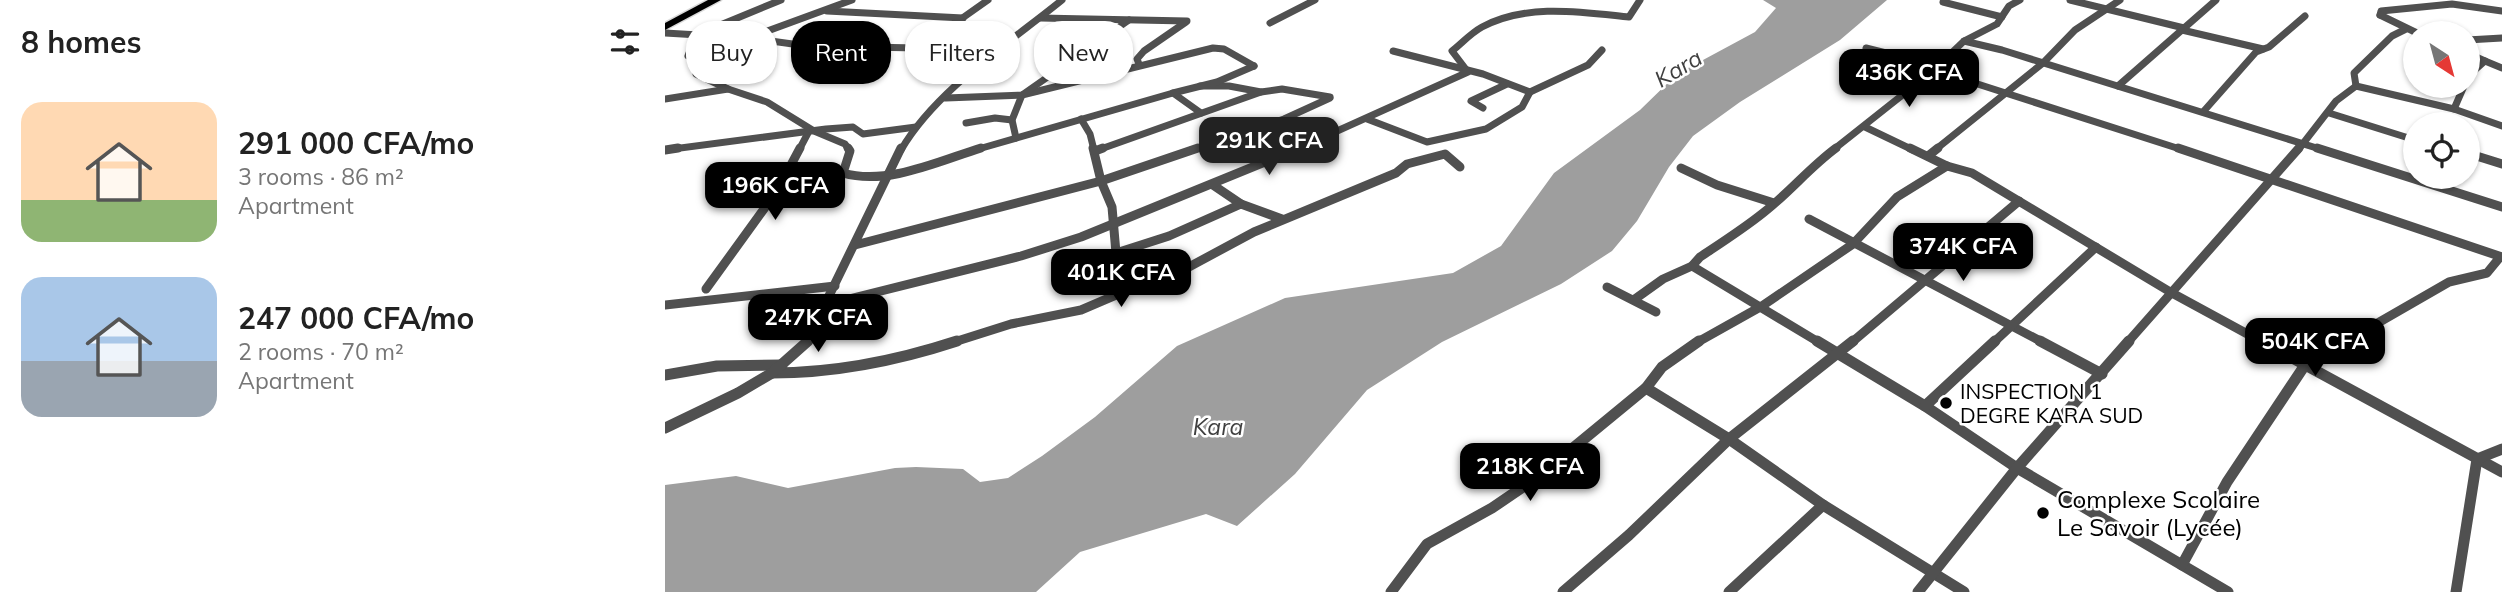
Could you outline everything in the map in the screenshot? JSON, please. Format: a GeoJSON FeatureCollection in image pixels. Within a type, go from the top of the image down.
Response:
{"type":"FeatureCollection","features":[{"type":"Feature","properties":{"kind":"main road"},"geometry":{"type":"LineString","coordinates":[[665,27],[716,0]]}},
{"type":"Feature","properties":{"kind":"street"},"geometry":{"type":"LineString","coordinates":[[734,21],[782,0]]}},
{"type":"Feature","properties":{"kind":"street"},"geometry":{"type":"LineString","coordinates":[[777,28],[852,0]]}},
{"type":"Feature","properties":{"kind":"street"},"geometry":{"type":"LineString","coordinates":[[959,21],[988,0]]}},
{"type":"Feature","properties":{"kind":"street"},"geometry":{"type":"LineString","coordinates":[[1020,35],[1062,0]]}},
{"type":"Feature","properties":{"kind":"street"},"geometry":{"type":"LineString","coordinates":[[1270,23],[1315,0]]}},
{"type":"Feature","properties":{"kind":"street"},"geometry":{"type":"LineString","coordinates":[[1468,72],[1452,51],[1487,25],[1524,13],[1558,11],[1629,17],[1640,0]]}},
{"type":"Feature","properties":{"kind":"street"},"geometry":{"type":"LineString","coordinates":[[1947,0],[1944,2],[2002,17]]}},
{"type":"Feature","properties":{"kind":"street"},"geometry":{"type":"LineString","coordinates":[[1635,299],[1663,279],[1692,266],[1700,257],[1762,214],[1800,181],[1811,166],[1865,127],[1964,41],[1989,30],[2009,6],[2020,0]]}},
{"type":"Feature","properties":{"kind":"street"},"geometry":{"type":"LineString","coordinates":[[2070,0],[2264,49]]}},
{"type":"Feature","properties":{"kind":"street"},"geometry":{"type":"LineString","coordinates":[[1928,156],[2043,63],[2075,30],[2120,0]]}},
{"type":"Feature","properties":{"kind":"street"},"geometry":{"type":"LineString","coordinates":[[2118,86],[2216,0]]}},
{"type":"Feature","properties":{"kind":"street"},"geometry":{"type":"LineString","coordinates":[[2403,27],[2380,15],[2381,11],[2452,4],[2502,11]]}},
{"type":"Feature","properties":{"kind":"street"},"geometry":{"type":"LineString","coordinates":[[827,11],[963,18]]}},
{"type":"Feature","properties":{"kind":"street"},"geometry":{"type":"LineString","coordinates":[[2203,112],[2256,52],[2264,49],[2305,16]]}},
{"type":"Feature","properties":{"kind":"street"},"geometry":{"type":"LineString","coordinates":[[1040,18],[1187,21],[1144,51],[1137,59],[1139,64]]}},
{"type":"Feature","properties":{"kind":"street"},"geometry":{"type":"LineString","coordinates":[[1016,138],[1012,120],[1021,95],[1129,20]]}},
{"type":"Feature","properties":{"kind":"street"},"geometry":{"type":"LineString","coordinates":[[2356,86],[2354,73],[2392,37],[2403,31]]}},
{"type":"Feature","properties":{"kind":"street"},"geometry":{"type":"LineString","coordinates":[[665,33],[686,34]]}},
{"type":"Feature","properties":{"kind":"street"},"geometry":{"type":"LineString","coordinates":[[2480,39],[2502,38]]}},
{"type":"Feature","properties":{"kind":"street"},"geometry":{"type":"LineString","coordinates":[[1964,41],[2203,112],[2502,207]]}},
{"type":"Feature","properties":{"kind":"street"},"geometry":{"type":"LineString","coordinates":[[777,42],[807,46],[905,48]]}},
{"type":"Feature","properties":{"kind":"street"},"geometry":{"type":"LineString","coordinates":[[717,84],[767,102],[811,132],[837,140],[848,149],[849,156],[843,173],[860,178],[889,175],[1217,82],[1254,66],[1224,49],[1213,48],[1021,95],[946,98]]}},
{"type":"Feature","properties":{"kind":"street"},"geometry":{"type":"LineString","coordinates":[[1866,48],[1936,68],[2501,257],[2487,272],[2449,282],[2305,365],[2227,482],[2182,565]]}},
{"type":"Feature","properties":{"kind":"street"},"geometry":{"type":"LineString","coordinates":[[1367,120],[1427,142],[1486,129],[1522,107],[1530,92],[1588,65],[1602,50]]}},
{"type":"Feature","properties":{"kind":"street"},"geometry":{"type":"LineString","coordinates":[[1393,51],[1483,74],[1530,92]]}},
{"type":"Feature","properties":{"kind":"street"},"geometry":{"type":"LineString","coordinates":[[2480,59],[2502,68]]}},
{"type":"Feature","properties":{"kind":"street"},"geometry":{"type":"LineString","coordinates":[[2480,65],[2485,61]]}},
{"type":"Feature","properties":{"kind":"street"},"geometry":{"type":"LineString","coordinates":[[829,304],[1021,256],[1115,224],[1367,120],[1468,72]]}},
{"type":"Feature","properties":{"kind":"street"},"geometry":{"type":"LineString","coordinates":[[665,428],[772,373],[810,340],[902,147],[916,127],[962,84]]}},
{"type":"Feature","properties":{"kind":"street"},"geometry":{"type":"LineString","coordinates":[[1483,108],[1471,102],[1507,84]]}},
{"type":"Feature","properties":{"kind":"street"},"geometry":{"type":"LineString","coordinates":[[1200,86],[1229,86],[1261,92]]}},
{"type":"Feature","properties":{"kind":"street"},"geometry":{"type":"LineString","coordinates":[[2356,86],[2454,109],[2502,126]]}},
{"type":"Feature","properties":{"kind":"street"},"geometry":{"type":"LineString","coordinates":[[1918,592],[2017,468],[2272,180],[2329,113],[2336,101],[2356,86]]}},
{"type":"Feature","properties":{"kind":"street"},"geometry":{"type":"LineString","coordinates":[[665,99],[728,89]]}},
{"type":"Feature","properties":{"kind":"street"},"geometry":{"type":"LineString","coordinates":[[855,246],[1101,181],[1285,119],[1330,97],[1282,89],[1261,92],[1095,151]]}},
{"type":"Feature","properties":{"kind":"street"},"geometry":{"type":"LineString","coordinates":[[1173,93],[1201,113]]}},
{"type":"Feature","properties":{"kind":"street"},"geometry":{"type":"LineString","coordinates":[[2454,109],[2459,98]]}},
{"type":"Feature","properties":{"kind":"street"},"geometry":{"type":"LineString","coordinates":[[2329,113],[2403,137]]}},
{"type":"Feature","properties":{"kind":"street"},"geometry":{"type":"LineString","coordinates":[[966,123],[995,118],[1012,120]]}},
{"type":"Feature","properties":{"kind":"street"},"geometry":{"type":"LineString","coordinates":[[1081,119],[1090,134],[1115,224],[1117,253],[1151,280]]}},
{"type":"Feature","properties":{"kind":"street"},"geometry":{"type":"LineString","coordinates":[[665,150],[853,127],[863,134],[916,127]]}},
{"type":"Feature","properties":{"kind":"street"},"geometry":{"type":"LineString","coordinates":[[1865,127],[1947,166],[1972,173],[2172,293],[2502,472]]}},
{"type":"Feature","properties":{"kind":"street"},"geometry":{"type":"LineString","coordinates":[[706,289],[778,191],[811,132]]}},
{"type":"Feature","properties":{"kind":"street"},"geometry":{"type":"LineString","coordinates":[[1241,134],[1284,154]]}},
{"type":"Feature","properties":{"kind":"street"},"geometry":{"type":"LineString","coordinates":[[772,373],[809,373],[865,366],[939,347],[1011,324],[1081,310],[1151,280],[1174,275],[1282,219],[1321,206],[1356,188],[1396,173],[1415,161],[1424,161],[1437,153],[1445,154],[1460,167]]}},
{"type":"Feature","properties":{"kind":"street"},"geometry":{"type":"LineString","coordinates":[[2480,157],[2502,164]]}},
{"type":"Feature","properties":{"kind":"street"},"geometry":{"type":"LineString","coordinates":[[1391,592],[1427,544],[1492,508],[1539,477],[1646,388],[1661,367],[1712,332],[1762,306],[1853,244],[1897,197],[1947,166]]}},
{"type":"Feature","properties":{"kind":"street"},"geometry":{"type":"LineString","coordinates":[[1681,168],[1717,184],[1774,203]]}},
{"type":"Feature","properties":{"kind":"street"},"geometry":{"type":"LineString","coordinates":[[1213,185],[1241,204],[1282,219]]}},
{"type":"Feature","properties":{"kind":"street"},"geometry":{"type":"LineString","coordinates":[[1563,592],[1629,535],[1729,439],[1838,355],[2018,201]]}},
{"type":"Feature","properties":{"kind":"street"},"geometry":{"type":"LineString","coordinates":[[1117,253],[1169,236],[1241,204]]}},
{"type":"Feature","properties":{"kind":"street"},"geometry":{"type":"LineString","coordinates":[[1809,219],[2102,374]]}},
{"type":"Feature","properties":{"kind":"street"},"geometry":{"type":"LineString","coordinates":[[1924,406],[2096,247]]}},
{"type":"Feature","properties":{"kind":"street"},"geometry":{"type":"LineString","coordinates":[[1692,266],[1924,406],[2017,468],[2228,592]]}},
{"type":"Feature","properties":{"kind":"street"},"geometry":{"type":"LineString","coordinates":[[665,305],[835,286]]}},
{"type":"Feature","properties":{"kind":"street"},"geometry":{"type":"LineString","coordinates":[[1607,287],[1657,312]]}},
{"type":"Feature","properties":{"kind":"street"},"geometry":{"type":"LineString","coordinates":[[665,375],[717,366],[783,365]]}},
{"type":"Feature","properties":{"kind":"street"},"geometry":{"type":"LineString","coordinates":[[1646,388],[1729,439],[1823,505],[1964,592]]}},
{"type":"Feature","properties":{"kind":"street"},"geometry":{"type":"LineString","coordinates":[[2477,459],[2502,449]]}},
{"type":"Feature","properties":{"kind":"street"},"geometry":{"type":"LineString","coordinates":[[2456,592],[2477,459]]}},
{"type":"Feature","properties":{"kind":"street"},"geometry":{"type":"LineString","coordinates":[[1729,592],[1823,505]]}},
{"type":"Feature","properties":{"kind":"water","name":"Kara"},"geometry":{"type":"Polygon","coordinates":[[[1763,0],[1887,0],[1840,40],[1740,102],[1693,136],[1669,167],[1637,221],[1612,251],[1561,284],[1442,342],[1367,390],[1295,474],[1237,526],[1206,514],[1080,552],[1036,592],[665,592],[665,485],[736,476],[788,488],[895,468],[916,467],[963,469],[980,482],[1008,478],[1095,417],[1177,346],[1285,298],[1453,273],[1501,246],[1554,173],[1640,110],[1677,74],[1755,32],[1776,8],[1763,0]]]}},
{"type":"Feature","properties":{"kind":"place","name":"INSPECTION 1 DEGRE KARA SUD"},"geometry":{"type":"Point","coordinates":[1946,403]}},
{"type":"Feature","properties":{"kind":"place","name":"Complexe Scolaire Le Savoir (Lycée)"},"geometry":{"type":"Point","coordinates":[2043,513]}}]}
